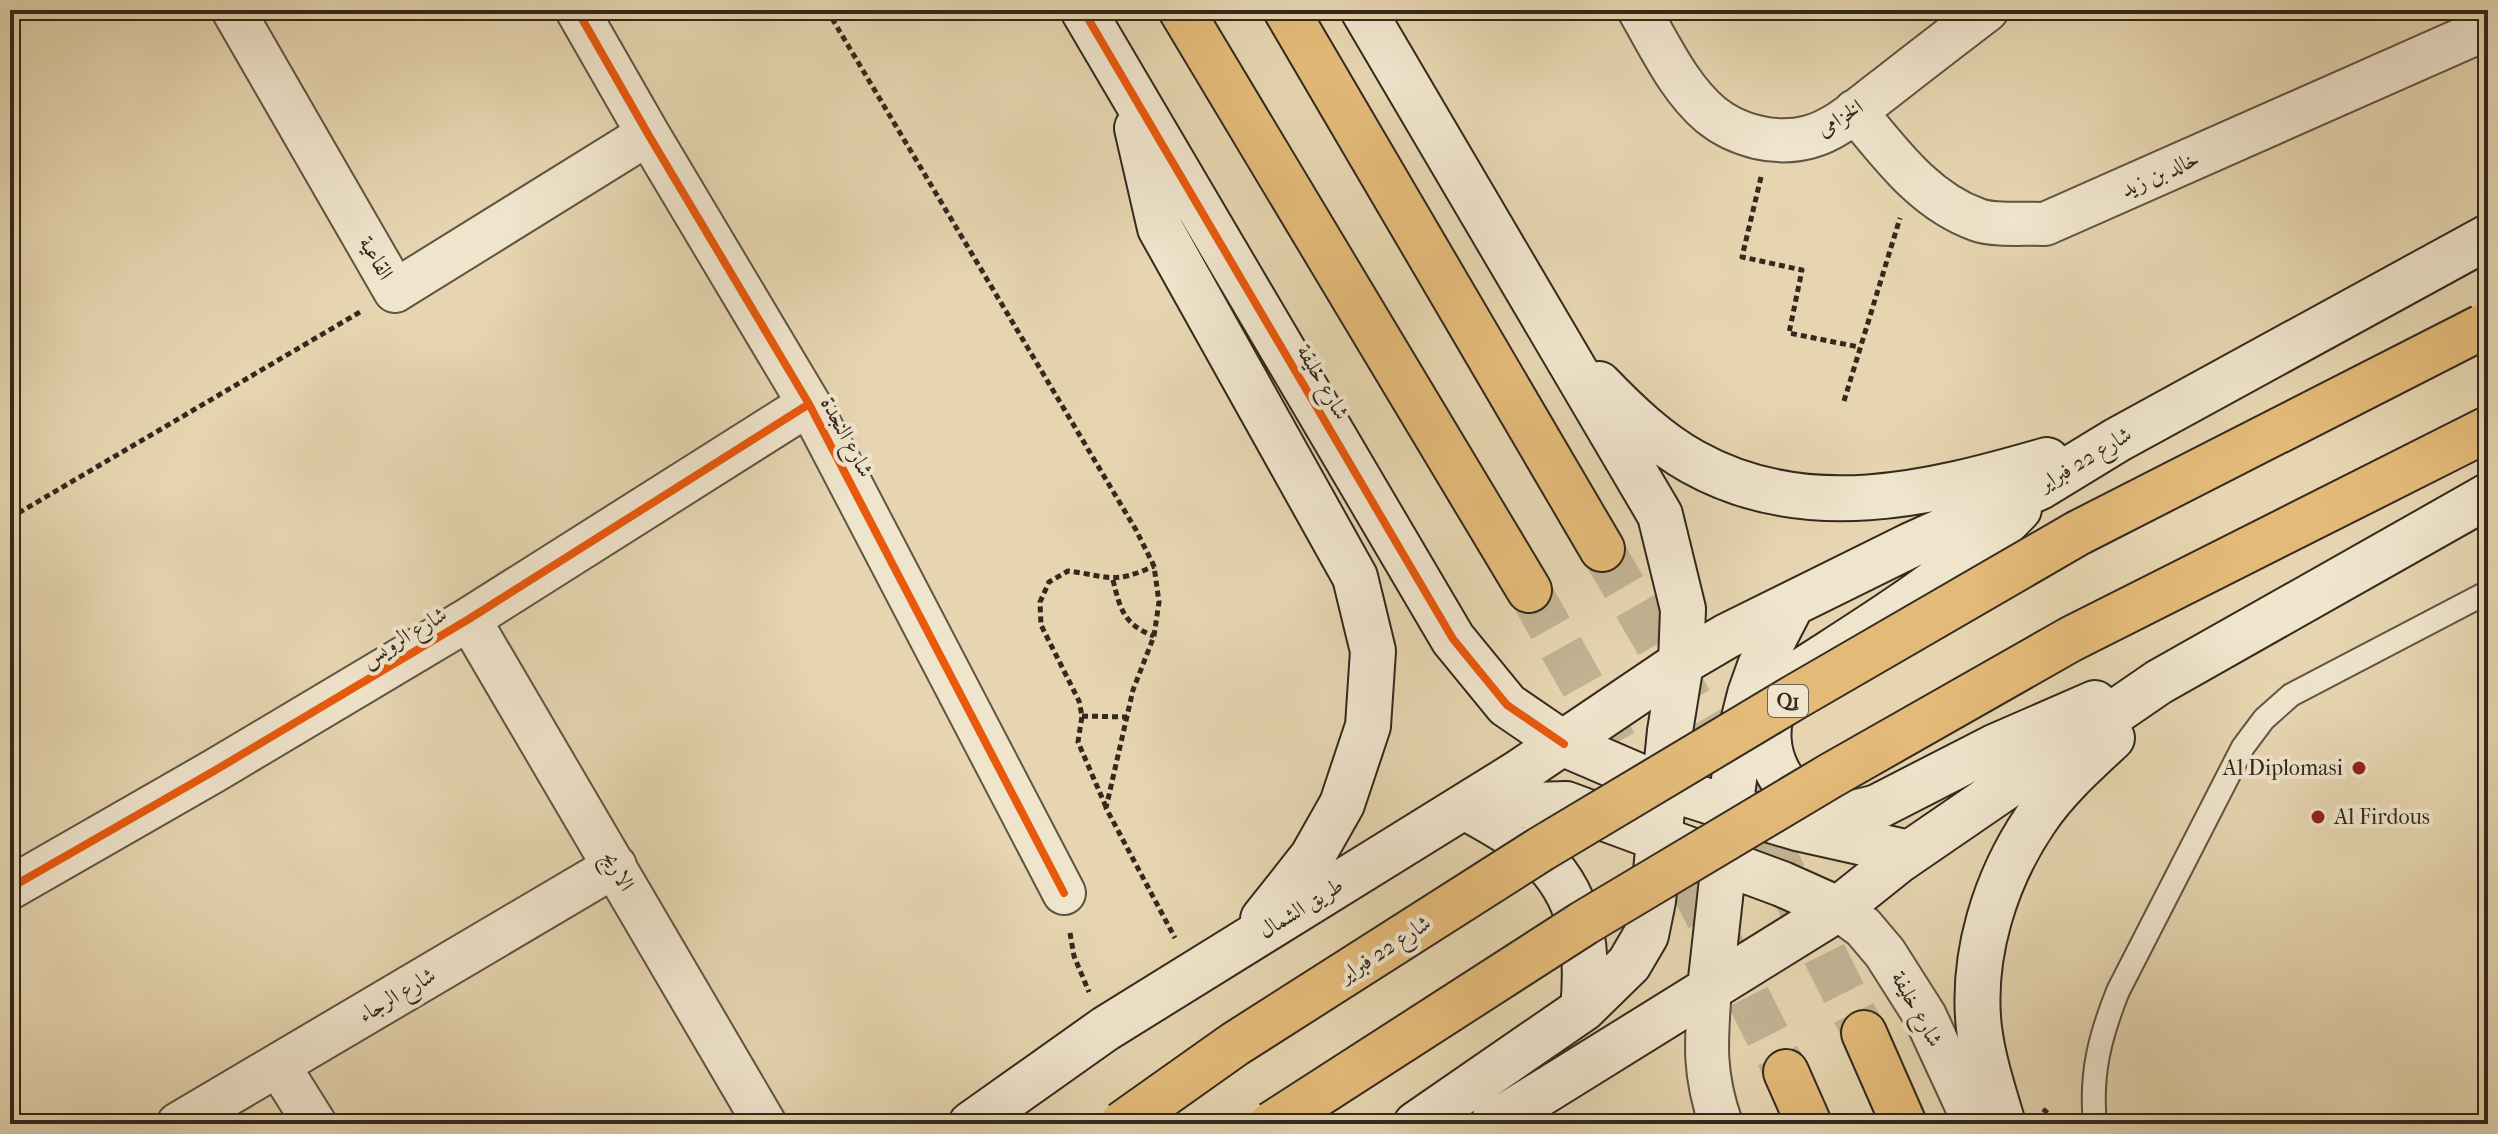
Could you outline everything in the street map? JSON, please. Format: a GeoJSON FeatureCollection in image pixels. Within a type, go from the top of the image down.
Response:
{"type":"FeatureCollection","features":[{"type":"Feature","properties":{"kind":"main road","name":"شارع خليفة"},"geometry":{"type":"LineString","coordinates":[[1083,10],[1453,639],[1507,705],[1564,744]]}},
{"type":"Feature","properties":{"kind":"main road"},"geometry":{"type":"LineString","coordinates":[[1181,10],[1529,590]]}},
{"type":"Feature","properties":{"kind":"main road"},"geometry":{"type":"LineString","coordinates":[[1286,10],[1602,549]]}},
{"type":"Feature","properties":{"kind":"main road"},"geometry":{"type":"LineString","coordinates":[[1363,10],[1660,515],[1683,609],[1681,663],[1670,731],[1653,901],[1646,935],[1629,964],[1583,1009],[1416,1124]]}},
{"type":"Feature","properties":{"kind":"main road"},"geometry":{"type":"LineString","coordinates":[[1127,87],[1160,228],[1355,577],[1373,651],[1368,726],[1342,804],[1312,857],[1243,943]]}},
{"type":"Feature","properties":{"kind":"main road","name":"شارع 22 فبراير"},"geometry":{"type":"LineString","coordinates":[[1465,807],[1564,744],[1681,663],[1727,636],[1911,545],[2040,487],[2117,440],[2488,237]]}},
{"type":"Feature","properties":{"kind":"main road","name":"شارع 22 فبراير"},"geometry":{"type":"LineString","coordinates":[[1122,1124],[1235,1044],[1541,849],[1795,697],[2078,533],[2482,327]]}},
{"type":"Feature","properties":{"kind":"main road"},"geometry":{"type":"LineString","coordinates":[[1553,337],[1616,402],[1670,447],[1692,462],[1739,483],[1782,495],[1833,499],[1886,497],[2003,473],[2117,440]]}},
{"type":"Feature","properties":{"kind":"main road"},"geometry":{"type":"LineString","coordinates":[[1272,1124],[1584,923],[1830,776],[2071,639],[2488,429]]}},
{"type":"Feature","properties":{"kind":"main road"},"geometry":{"type":"LineString","coordinates":[[2040,487],[1962,563],[1803,670],[1787,684],[1776,701],[1769,721],[1768,743],[1772,763],[1782,782],[1797,797],[1815,807],[1836,813],[1856,813],[1877,807],[2042,725],[2100,701],[2159,682]]}},
{"type":"Feature","properties":{"kind":"main road"},"geometry":{"type":"LineString","coordinates":[[1492,1124],[1838,909],[1909,853],[2159,682],[2488,496]]}},
{"type":"Feature","properties":{"kind":"main road"},"geometry":{"type":"LineString","coordinates":[[1710,988],[1741,730],[1760,666],[1791,606]]}},
{"type":"Feature","properties":{"kind":"main road"},"geometry":{"type":"LineString","coordinates":[[2003,1124],[1979,1028],[1978,971],[1990,913],[2013,859],[2037,818],[2077,771],[2148,704],[2239,638]]}},
{"type":"Feature","properties":{"kind":"main road"},"geometry":{"type":"LineString","coordinates":[[1564,744],[1664,787],[1730,808],[1862,844],[1909,853]]}},
{"type":"Feature","properties":{"kind":"main road","name":"طريق الشمال"},"geometry":{"type":"LineString","coordinates":[[971,1124],[1105,1029],[1465,807],[1566,804],[1782,884],[1838,909]]}},
{"type":"Feature","properties":{"kind":"main road"},"geometry":{"type":"LineString","coordinates":[[1465,807],[1532,848],[1559,875],[1577,917],[1584,944],[1587,972],[1583,1009]]}},
{"type":"Feature","properties":{"kind":"main road"},"geometry":{"type":"LineString","coordinates":[[1864,1033],[1904,1124]]}},
{"type":"Feature","properties":{"kind":"main road"},"geometry":{"type":"LineString","coordinates":[[1786,1072],[1809,1124]]}},
{"type":"Feature","properties":{"kind":"street","name":"القاعية"},"geometry":{"type":"LineString","coordinates":[[233,10],[395,291],[648,134]]}},
{"type":"Feature","properties":{"kind":"street","name":"شارع النجدة"},"geometry":{"type":"LineString","coordinates":[[577,10],[809,404],[1064,893]]}},
{"type":"Feature","properties":{"kind":"street","name":"الخزامى"},"geometry":{"type":"LineString","coordinates":[[1639,10],[1682,83],[1712,116],[1751,136],[1771,140],[1811,137],[1855,111],[1987,10]]}},
{"type":"Feature","properties":{"kind":"street","name":"خالد بن زيد"},"geometry":{"type":"LineString","coordinates":[[1855,111],[1913,179],[1941,201],[1980,221],[2045,224],[2488,28]]}},
{"type":"Feature","properties":{"kind":"street","name":"شارع الرويس"},"geometry":{"type":"LineString","coordinates":[[10,888],[469,619],[809,404]]}},
{"type":"Feature","properties":{"kind":"street","name":"الاريج"},"geometry":{"type":"LineString","coordinates":[[469,619],[765,1124]]}},
{"type":"Feature","properties":{"kind":"street","name":"شارع الرجاء"},"geometry":{"type":"LineString","coordinates":[[178,1124],[615,866]]}},
{"type":"Feature","properties":{"kind":"street","name":"شارع خليفة"},"geometry":{"type":"LineString","coordinates":[[1838,909],[1863,927],[1885,953],[1925,1016],[1975,1124]]}},
{"type":"Feature","properties":{"kind":"street"},"geometry":{"type":"LineString","coordinates":[[1710,988],[1705,1050],[1709,1081],[1721,1124]]}},
{"type":"Feature","properties":{"kind":"street"},"geometry":{"type":"LineString","coordinates":[[278,1065],[315,1124]]}},
{"type":"Feature","properties":{"kind":"lane"},"geometry":{"type":"LineString","coordinates":[[2095,1124],[2095,1065],[2103,1027],[2118,991],[2243,747],[2264,719],[2291,695],[2488,592]]}},
{"type":"Feature","properties":{"kind":"path"},"geometry":{"type":"LineString","coordinates":[[827,10],[1128,516],[1154,566],[1159,602],[1154,636],[1133,690],[1106,808]]}},
{"type":"Feature","properties":{"kind":"path"},"geometry":{"type":"LineString","coordinates":[[1771,140],[1742,257],[1802,270],[1789,333],[1859,347]]}},
{"type":"Feature","properties":{"kind":"path"},"geometry":{"type":"LineString","coordinates":[[1844,401],[1913,179]]}},
{"type":"Feature","properties":{"kind":"path"},"geometry":{"type":"LineString","coordinates":[[10,518],[395,291]]}},
{"type":"Feature","properties":{"kind":"path"},"geometry":{"type":"LineString","coordinates":[[1154,566],[1113,580],[1068,571],[1049,582],[1040,602],[1041,625],[1079,701],[1082,716],[1078,742],[1106,808],[1194,975]]}},
{"type":"Feature","properties":{"kind":"path"},"geometry":{"type":"LineString","coordinates":[[1113,580],[1119,605],[1128,621],[1138,630],[1154,636]]}},
{"type":"Feature","properties":{"kind":"path"},"geometry":{"type":"LineString","coordinates":[[1082,716],[1127,717]]}},
{"type":"Feature","properties":{"kind":"path"},"geometry":{"type":"LineString","coordinates":[[1064,893],[1074,956],[1105,1029]]}},
{"type":"Feature","properties":{"kind":"tunnel"},"geometry":{"type":"LineString","coordinates":[[1602,549],[1738,782],[1864,1033]]}},
{"type":"Feature","properties":{"kind":"tunnel"},"geometry":{"type":"LineString","coordinates":[[1529,590],[1661,825],[1786,1072]]}},
{"type":"Feature","properties":{"kind":"cycle path"},"geometry":{"type":"LineString","coordinates":[[577,10],[809,404],[1064,893]]}},
{"type":"Feature","properties":{"kind":"cycle path"},"geometry":{"type":"LineString","coordinates":[[1083,10],[1453,639],[1507,705],[1564,744]]}},
{"type":"Feature","properties":{"kind":"cycle path"},"geometry":{"type":"LineString","coordinates":[[10,888],[469,619],[809,404]]}},
{"type":"Feature","properties":{"kind":"place","name":"Al Diplomasi"},"geometry":{"type":"Point","coordinates":[2359,768]}},
{"type":"Feature","properties":{"kind":"place","name":"Al Firdous"},"geometry":{"type":"Point","coordinates":[2318,817]}}]}
